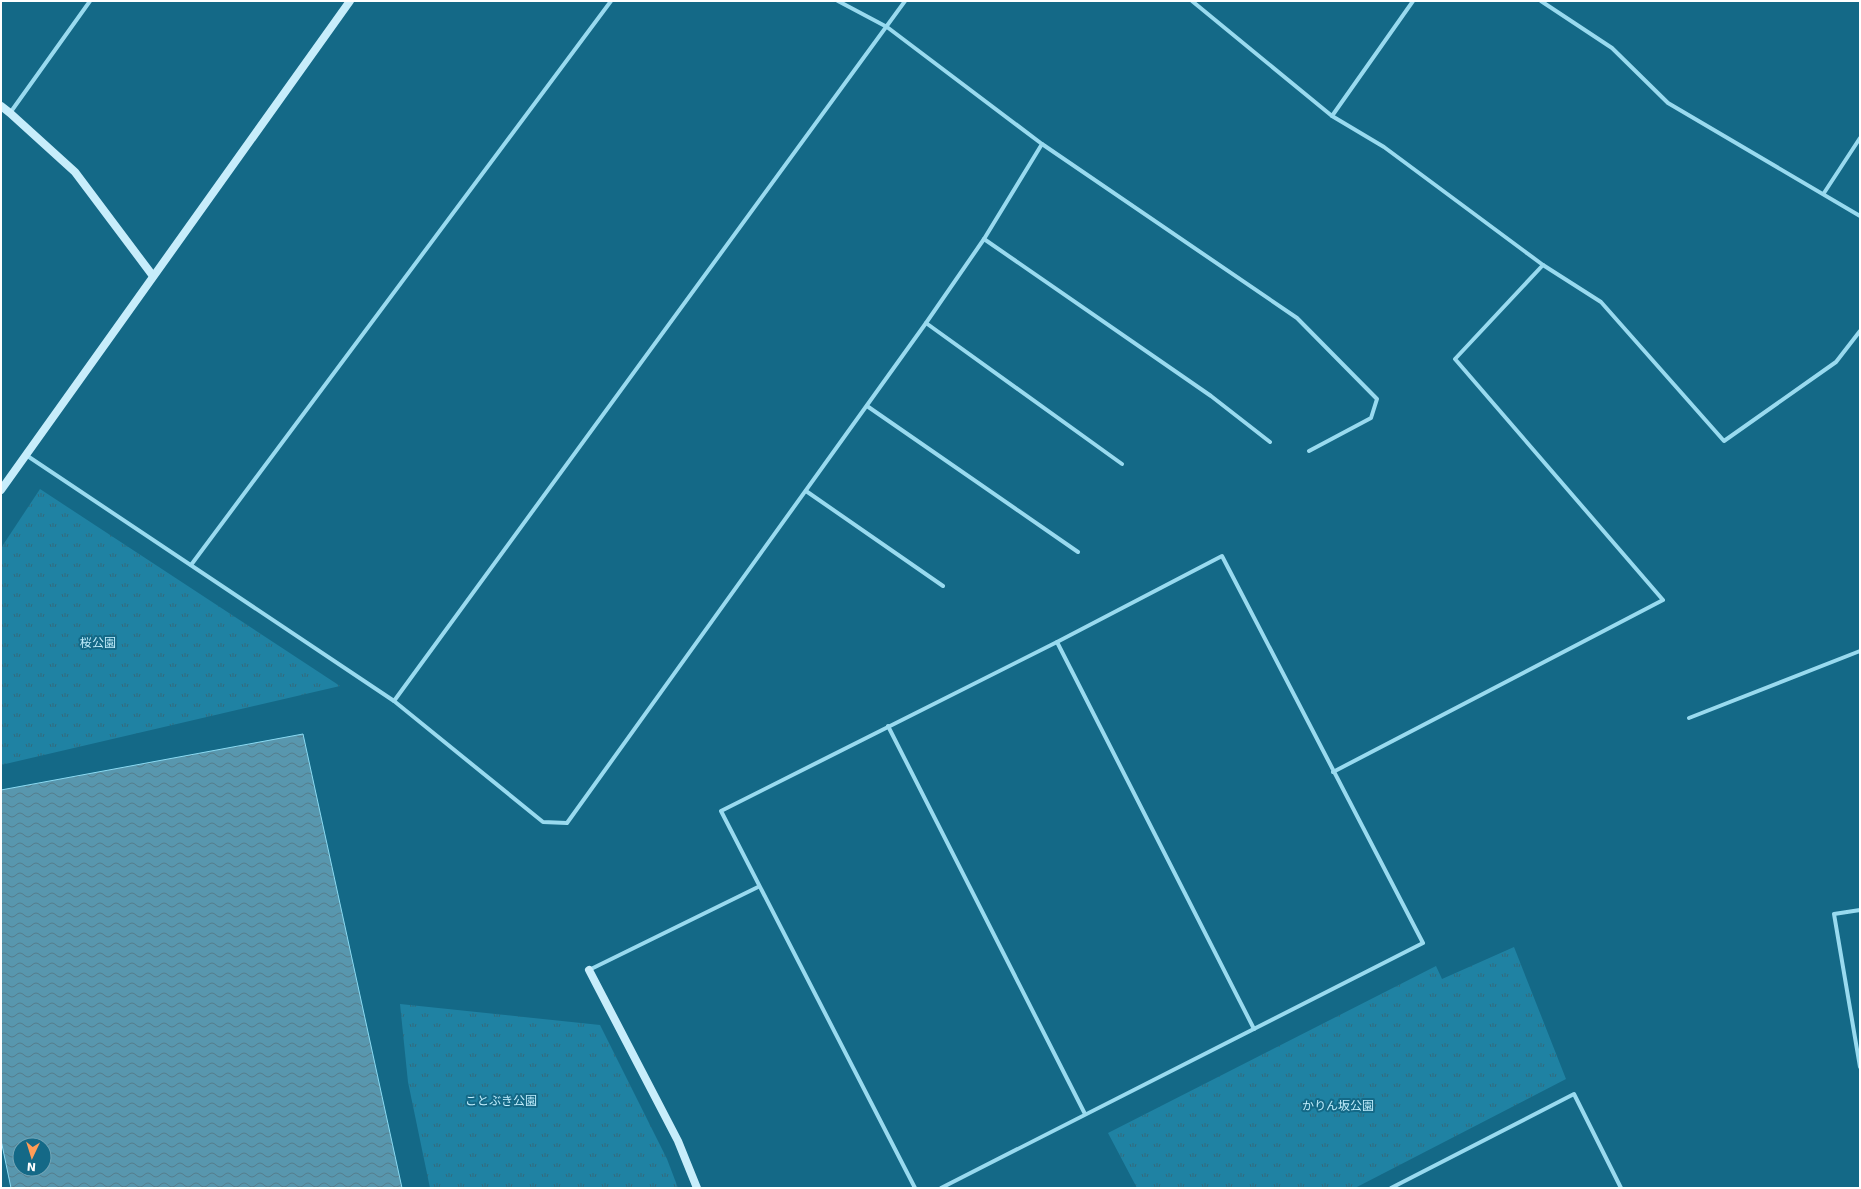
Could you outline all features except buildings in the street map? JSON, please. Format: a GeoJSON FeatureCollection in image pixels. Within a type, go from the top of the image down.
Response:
{"type":"FeatureCollection","features":[{"type":"Feature","properties":{"kind":"street"},"geometry":{"type":"LineString","coordinates":[[10,113],[90,1]]}},
{"type":"Feature","properties":{"kind":"street"},"geometry":{"type":"LineString","coordinates":[[1,490],[350,1]]}},
{"type":"Feature","properties":{"kind":"street"},"geometry":{"type":"LineString","coordinates":[[191,565],[611,1]]}},
{"type":"Feature","properties":{"kind":"street"},"geometry":{"type":"LineString","coordinates":[[838,1],[887,27],[1042,144],[1297,318],[1376,398],[1371,418],[1309,451]]}},
{"type":"Feature","properties":{"kind":"street"},"geometry":{"type":"LineString","coordinates":[[394,701],[905,1]]}},
{"type":"Feature","properties":{"kind":"street"},"geometry":{"type":"LineString","coordinates":[[1192,1],[1332,116],[1384,147],[1543,265],[1601,302],[1724,441],[1836,362],[1860,331]]}},
{"type":"Feature","properties":{"kind":"street"},"geometry":{"type":"LineString","coordinates":[[1332,116],[1413,1]]}},
{"type":"Feature","properties":{"kind":"street"},"geometry":{"type":"LineString","coordinates":[[1541,1],[1612,48],[1668,103],[1824,193],[1860,216]]}},
{"type":"Feature","properties":{"kind":"street"},"geometry":{"type":"LineString","coordinates":[[1,106],[75,172],[153,276]]}},
{"type":"Feature","properties":{"kind":"street"},"geometry":{"type":"LineString","coordinates":[[1824,193],[1860,138]]}},
{"type":"Feature","properties":{"kind":"street"},"geometry":{"type":"LineString","coordinates":[[25,455],[394,701],[543,822],[567,823],[926,323],[984,239],[1042,144]]}},
{"type":"Feature","properties":{"kind":"street"},"geometry":{"type":"LineString","coordinates":[[984,239],[1211,396],[1270,442]]}},
{"type":"Feature","properties":{"kind":"street"},"geometry":{"type":"LineString","coordinates":[[1333,772],[1663,600],[1455,359],[1543,265]]}},
{"type":"Feature","properties":{"kind":"street"},"geometry":{"type":"LineString","coordinates":[[926,323],[1122,464]]}},
{"type":"Feature","properties":{"kind":"street"},"geometry":{"type":"LineString","coordinates":[[867,406],[1078,552]]}},
{"type":"Feature","properties":{"kind":"street"},"geometry":{"type":"LineString","coordinates":[[806,492],[943,586]]}},
{"type":"Feature","properties":{"kind":"street"},"geometry":{"type":"LineString","coordinates":[[915,1188],[758,886],[721,811],[1057,642],[1222,556],[1423,943],[941,1188]]}},
{"type":"Feature","properties":{"kind":"street"},"geometry":{"type":"LineString","coordinates":[[1057,642],[1254,1029]]}},
{"type":"Feature","properties":{"kind":"street"},"geometry":{"type":"LineString","coordinates":[[1689,718],[1860,651]]}},
{"type":"Feature","properties":{"kind":"street"},"geometry":{"type":"LineString","coordinates":[[888,726],[1084,1114]]}},
{"type":"Feature","properties":{"kind":"street"},"geometry":{"type":"LineString","coordinates":[[697,1188],[678,1141],[589,970],[758,886]]}},
{"type":"Feature","properties":{"kind":"street"},"geometry":{"type":"LineString","coordinates":[[1860,910],[1834,914],[1860,1067]]}},
{"type":"Feature","properties":{"kind":"street"},"geometry":{"type":"LineString","coordinates":[[1391,1188],[1574,1094],[1621,1188]]}},
{"type":"Feature","properties":{"kind":"green space","name":"桜公園"},"geometry":{"type":"Polygon","coordinates":[[[40,489],[340,686],[1,765],[1,548],[40,489]]]}},
{"type":"Feature","properties":{"kind":"green space","name":"かりん坂公園"},"geometry":{"type":"Polygon","coordinates":[[[1514,947],[1566,1079],[1355,1188],[1137,1188],[1108,1133],[1436,966],[1442,979],[1514,947]]]}},
{"type":"Feature","properties":{"kind":"green space","name":"ことぶき公園"},"geometry":{"type":"Polygon","coordinates":[[[400,1004],[600,1025],[667,1159],[678,1188],[430,1188],[408,1082],[400,1004]]]}},
{"type":"Feature","properties":{"kind":"water"},"geometry":{"type":"Polygon","coordinates":[[[303,734],[402,1188],[11,1188],[1,1140],[1,790],[303,734]]]}}]}
